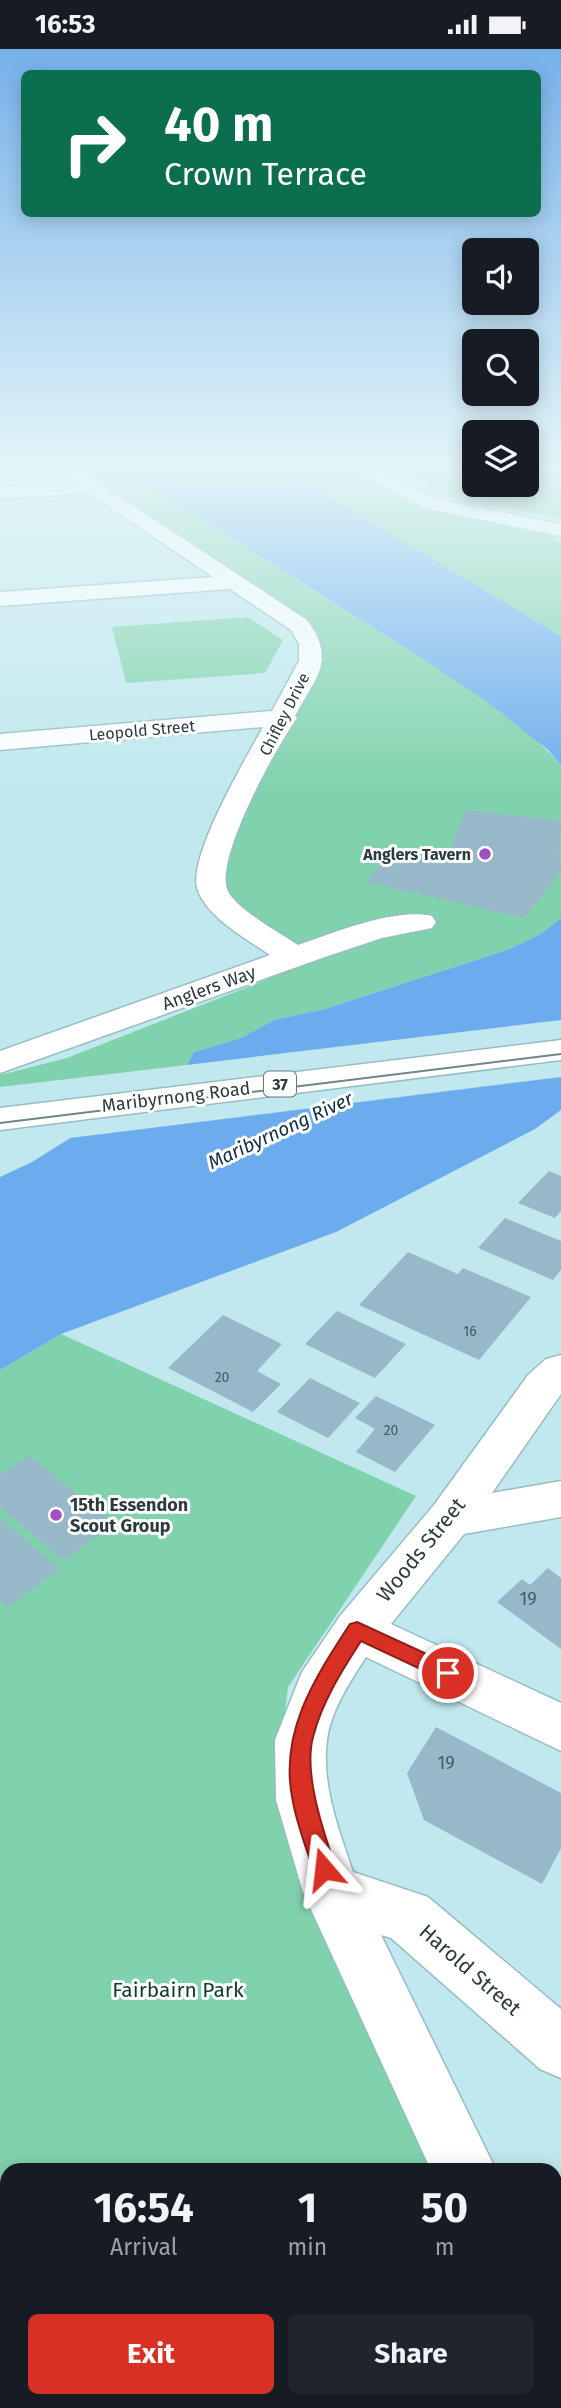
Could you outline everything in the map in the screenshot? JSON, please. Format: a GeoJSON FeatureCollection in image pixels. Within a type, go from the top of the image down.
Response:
{"type":"FeatureCollection","features":[{"type":"Feature","properties":{"kind":"street","name":"Chifley Drive"},"geometry":{"type":"LineString","coordinates":[[222,574],[299,625],[311,642],[312,658],[284,718],[220,834],[209,880],[214,893],[235,914],[294,957]]}},
{"type":"Feature","properties":{"kind":"street"},"geometry":{"type":"LineString","coordinates":[[0,599],[234,582]]}},
{"type":"Feature","properties":{"kind":"street","name":"Leopold Street"},"geometry":{"type":"LineString","coordinates":[[0,742],[284,718]]}},
{"type":"Feature","properties":{"kind":"street","name":"Anglers Way"},"geometry":{"type":"LineString","coordinates":[[0,1063],[294,957],[376,930],[421,922]]}},
{"type":"Feature","properties":{"kind":"street","name":"Maribyrnong Road"},"geometry":{"type":"LineString","coordinates":[[0,1119],[561,1050]]}},
{"type":"Feature","properties":{"kind":"street","name":"Woods Street"},"geometry":{"type":"LineString","coordinates":[[461,2163],[331,1892],[303,1800],[301,1740],[320,1687],[357,1630],[450,1518],[543,1386],[561,1370]]}},
{"type":"Feature","properties":{"kind":"street"},"geometry":{"type":"LineString","coordinates":[[450,1518],[561,1499]]}},
{"type":"Feature","properties":{"kind":"street"},"geometry":{"type":"LineString","coordinates":[[357,1630],[561,1728]]}},
{"type":"Feature","properties":{"kind":"street","name":"Harold Street"},"geometry":{"type":"LineString","coordinates":[[331,1892],[408,1916],[561,2048]]}},
{"type":"Feature","properties":{"kind":"green space"},"geometry":{"type":"Polygon","coordinates":[[[234,574],[287,574],[491,703],[561,765],[561,918],[541,934],[507,950],[325,1009],[274,1020],[241,1038],[194,1052],[187,1065],[0,1087],[0,1075],[67,1058],[314,961],[231,899],[221,882],[223,856],[245,817],[321,648],[317,632],[234,574]]]}},
{"type":"Feature","properties":{"kind":"green space"},"geometry":{"type":"Polygon","coordinates":[[[458,574],[561,574],[561,636],[458,574]]]}},
{"type":"Feature","properties":{"kind":"green space"},"geometry":{"type":"Polygon","coordinates":[[[248,617],[283,640],[265,673],[126,683],[112,627],[248,617]]]}},
{"type":"Feature","properties":{"kind":"green space","name":"Fairbairn Park"},"geometry":{"type":"Polygon","coordinates":[[[61,1334],[416,1496],[288,1687],[282,1738],[455,2163],[0,2163],[0,1370],[61,1334]]]}},
{"type":"Feature","properties":{"kind":"water"},"geometry":{"type":"Polygon","coordinates":[[[288,574],[458,574],[561,636],[561,765],[548,750],[489,703],[288,574]]]}},
{"type":"Feature","properties":{"kind":"water","name":"Maribyrnong River"},"geometry":{"type":"Polygon","coordinates":[[[561,918],[561,1110],[535,1129],[336,1232],[61,1334],[0,1370],[0,1177],[32,1162],[187,1065],[194,1052],[241,1038],[274,1020],[325,1009],[507,950],[541,934],[561,918]]]}},
{"type":"Feature","properties":{"kind":"pier"},"geometry":{"type":"Polygon","coordinates":[[[561,1020],[561,1077],[62,1139],[178,1066],[561,1020]]]}},
{"type":"Feature","properties":{"kind":"building"},"geometry":{"type":"Polygon","coordinates":[[[465,810],[561,821],[561,871],[524,918],[367,882],[389,853],[445,865],[465,810]]]}},
{"type":"Feature","properties":{"kind":"building"},"geometry":{"type":"Polygon","coordinates":[[[549,1171],[561,1176],[561,1211],[555,1218],[518,1203],[549,1171]]]}},
{"type":"Feature","properties":{"kind":"building"},"geometry":{"type":"Polygon","coordinates":[[[505,1218],[561,1241],[561,1270],[553,1280],[478,1248],[505,1218]]]}},
{"type":"Feature","properties":{"kind":"building"},"geometry":{"type":"Polygon","coordinates":[[[408,1252],[458,1274],[463,1268],[531,1297],[479,1360],[359,1305],[408,1252]]]}},
{"type":"Feature","properties":{"kind":"building"},"geometry":{"type":"Polygon","coordinates":[[[337,1311],[406,1344],[375,1378],[305,1344],[337,1311]]]}},
{"type":"Feature","properties":{"kind":"building"},"geometry":{"type":"Polygon","coordinates":[[[223,1315],[282,1344],[257,1371],[281,1384],[253,1412],[168,1368],[223,1315]]]}},
{"type":"Feature","properties":{"kind":"building"},"geometry":{"type":"Polygon","coordinates":[[[310,1378],[360,1403],[328,1438],[277,1412],[310,1378]]]}},
{"type":"Feature","properties":{"kind":"building"},"geometry":{"type":"Polygon","coordinates":[[[376,1396],[435,1425],[395,1472],[356,1452],[375,1429],[355,1418],[376,1396]]]}},
{"type":"Feature","properties":{"kind":"building","name":"15th Essendon Scout Group"},"geometry":{"type":"Polygon","coordinates":[[[29,1455],[113,1523],[64,1561],[0,1507],[0,1475],[29,1455]]]}},
{"type":"Feature","properties":{"kind":"building","name":"15th Essendon Scout Group"},"geometry":{"type":"Polygon","coordinates":[[[0,1518],[60,1568],[7,1608],[0,1601],[0,1518]]]}},
{"type":"Feature","properties":{"kind":"building"},"geometry":{"type":"Polygon","coordinates":[[[548,1568],[561,1578],[561,1649],[497,1602],[522,1579],[530,1585],[548,1568]]]}},
{"type":"Feature","properties":{"kind":"building"},"geometry":{"type":"Polygon","coordinates":[[[436,1727],[561,1793],[561,1848],[542,1884],[424,1820],[407,1773],[436,1727]]]}},
{"type":"Feature","properties":{"kind":"tram line"},"geometry":{"type":"LineString","coordinates":[[0,1123],[561,1054]]}},
{"type":"Feature","properties":{"kind":"place","name":"Anglers Tavern"},"geometry":{"type":"Point","coordinates":[485,854]}},
{"type":"Feature","properties":{"kind":"place","name":"15th Essendon Scout Group"},"geometry":{"type":"Point","coordinates":[56,1515]}},
{"type":"Feature","properties":{"kind":"route"},"geometry":{"type":"LineString","coordinates":[[324,1869],[303,1800],[301,1740],[320,1687],[357,1630],[448,1673]]}}]}
